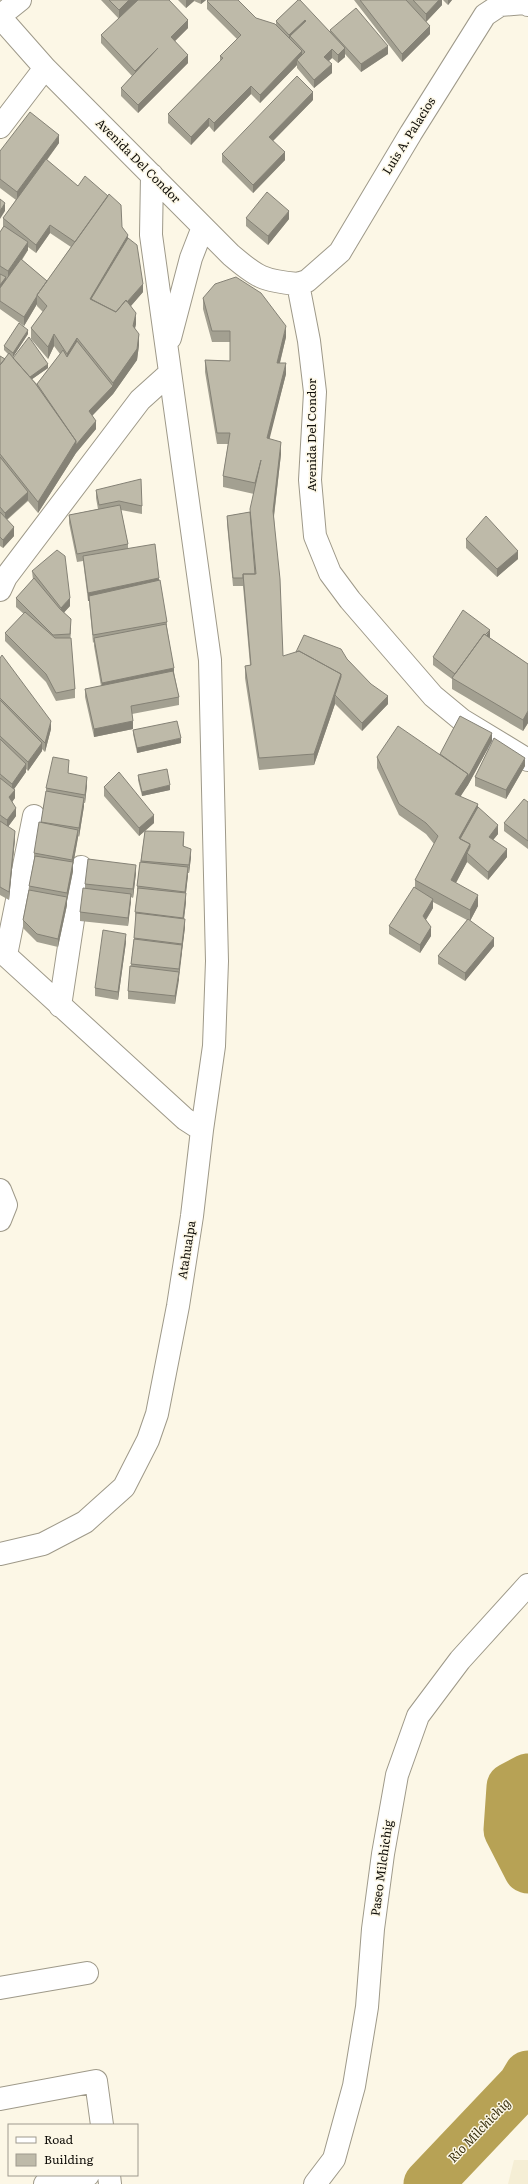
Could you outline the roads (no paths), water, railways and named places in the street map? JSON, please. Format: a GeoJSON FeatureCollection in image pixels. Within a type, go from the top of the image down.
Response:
{"type":"FeatureCollection","features":[{"type":"Feature","properties":{"kind":"street"},"geometry":{"type":"LineString","coordinates":[[0,16],[20,0]]}},
{"type":"Feature","properties":{"kind":"street","name":"Luis A. Palacios"},"geometry":{"type":"LineString","coordinates":[[298,284],[307,281],[340,252],[411,133],[485,15],[500,5],[525,3],[528,5]]}},
{"type":"Feature","properties":{"kind":"street","name":"Avenida Del Condor"},"geometry":{"type":"LineString","coordinates":[[0,16],[45,68],[232,255],[256,275],[277,282],[298,284],[309,341],[315,392],[310,480],[315,536],[330,573],[350,600],[433,696],[462,720],[528,760]]}},
{"type":"Feature","properties":{"kind":"street"},"geometry":{"type":"LineString","coordinates":[[0,127],[45,68]]}},
{"type":"Feature","properties":{"kind":"street","name":"Atahualpa"},"geometry":{"type":"LineString","coordinates":[[0,1554],[43,1544],[85,1522],[124,1487],[148,1440],[157,1414],[178,1306],[192,1216],[214,1046],[217,960],[210,660],[151,235],[152,175]]}},
{"type":"Feature","properties":{"kind":"street"},"geometry":{"type":"LineString","coordinates":[[167,349],[191,258],[203,227]]}},
{"type":"Feature","properties":{"kind":"street"},"geometry":{"type":"LineString","coordinates":[[0,590],[6,577],[140,400],[170,373]]}},
{"type":"Feature","properties":{"kind":"street"},"geometry":{"type":"LineString","coordinates":[[34,816],[3,953],[185,1119],[202,1130]]}},
{"type":"Feature","properties":{"kind":"street"},"geometry":{"type":"LineString","coordinates":[[60,1006],[81,868]]}},
{"type":"Feature","properties":{"kind":"street"},"geometry":{"type":"LineString","coordinates":[[0,1190],[6,1204],[0,1220]]}},
{"type":"Feature","properties":{"kind":"street","name":"Paseo Milchichig"},"geometry":{"type":"LineString","coordinates":[[315,2184],[334,2159],[354,2086],[367,2008],[373,1929],[383,1854],[397,1775],[415,1723],[418,1716],[460,1660],[528,1585]]}},
{"type":"Feature","properties":{"kind":"street"},"geometry":{"type":"LineString","coordinates":[[0,1988],[87,1973]]}},
{"type":"Feature","properties":{"kind":"street"},"geometry":{"type":"LineString","coordinates":[[0,2099],[96,2081],[102,2124]]}},
{"type":"Feature","properties":{"kind":"street"},"geometry":{"type":"LineString","coordinates":[[45,2184],[83,2176]]}},
{"type":"Feature","properties":{"kind":"waterway","name":"Río Milchichig"},"geometry":{"type":"LineString","coordinates":[[528,1778],[511,1787],[508,1830],[528,1869]]}},
{"type":"Feature","properties":{"kind":"waterway","name":"Río Milchichig"},"geometry":{"type":"LineString","coordinates":[[428,2184],[522,2085],[528,2075]]}}]}
